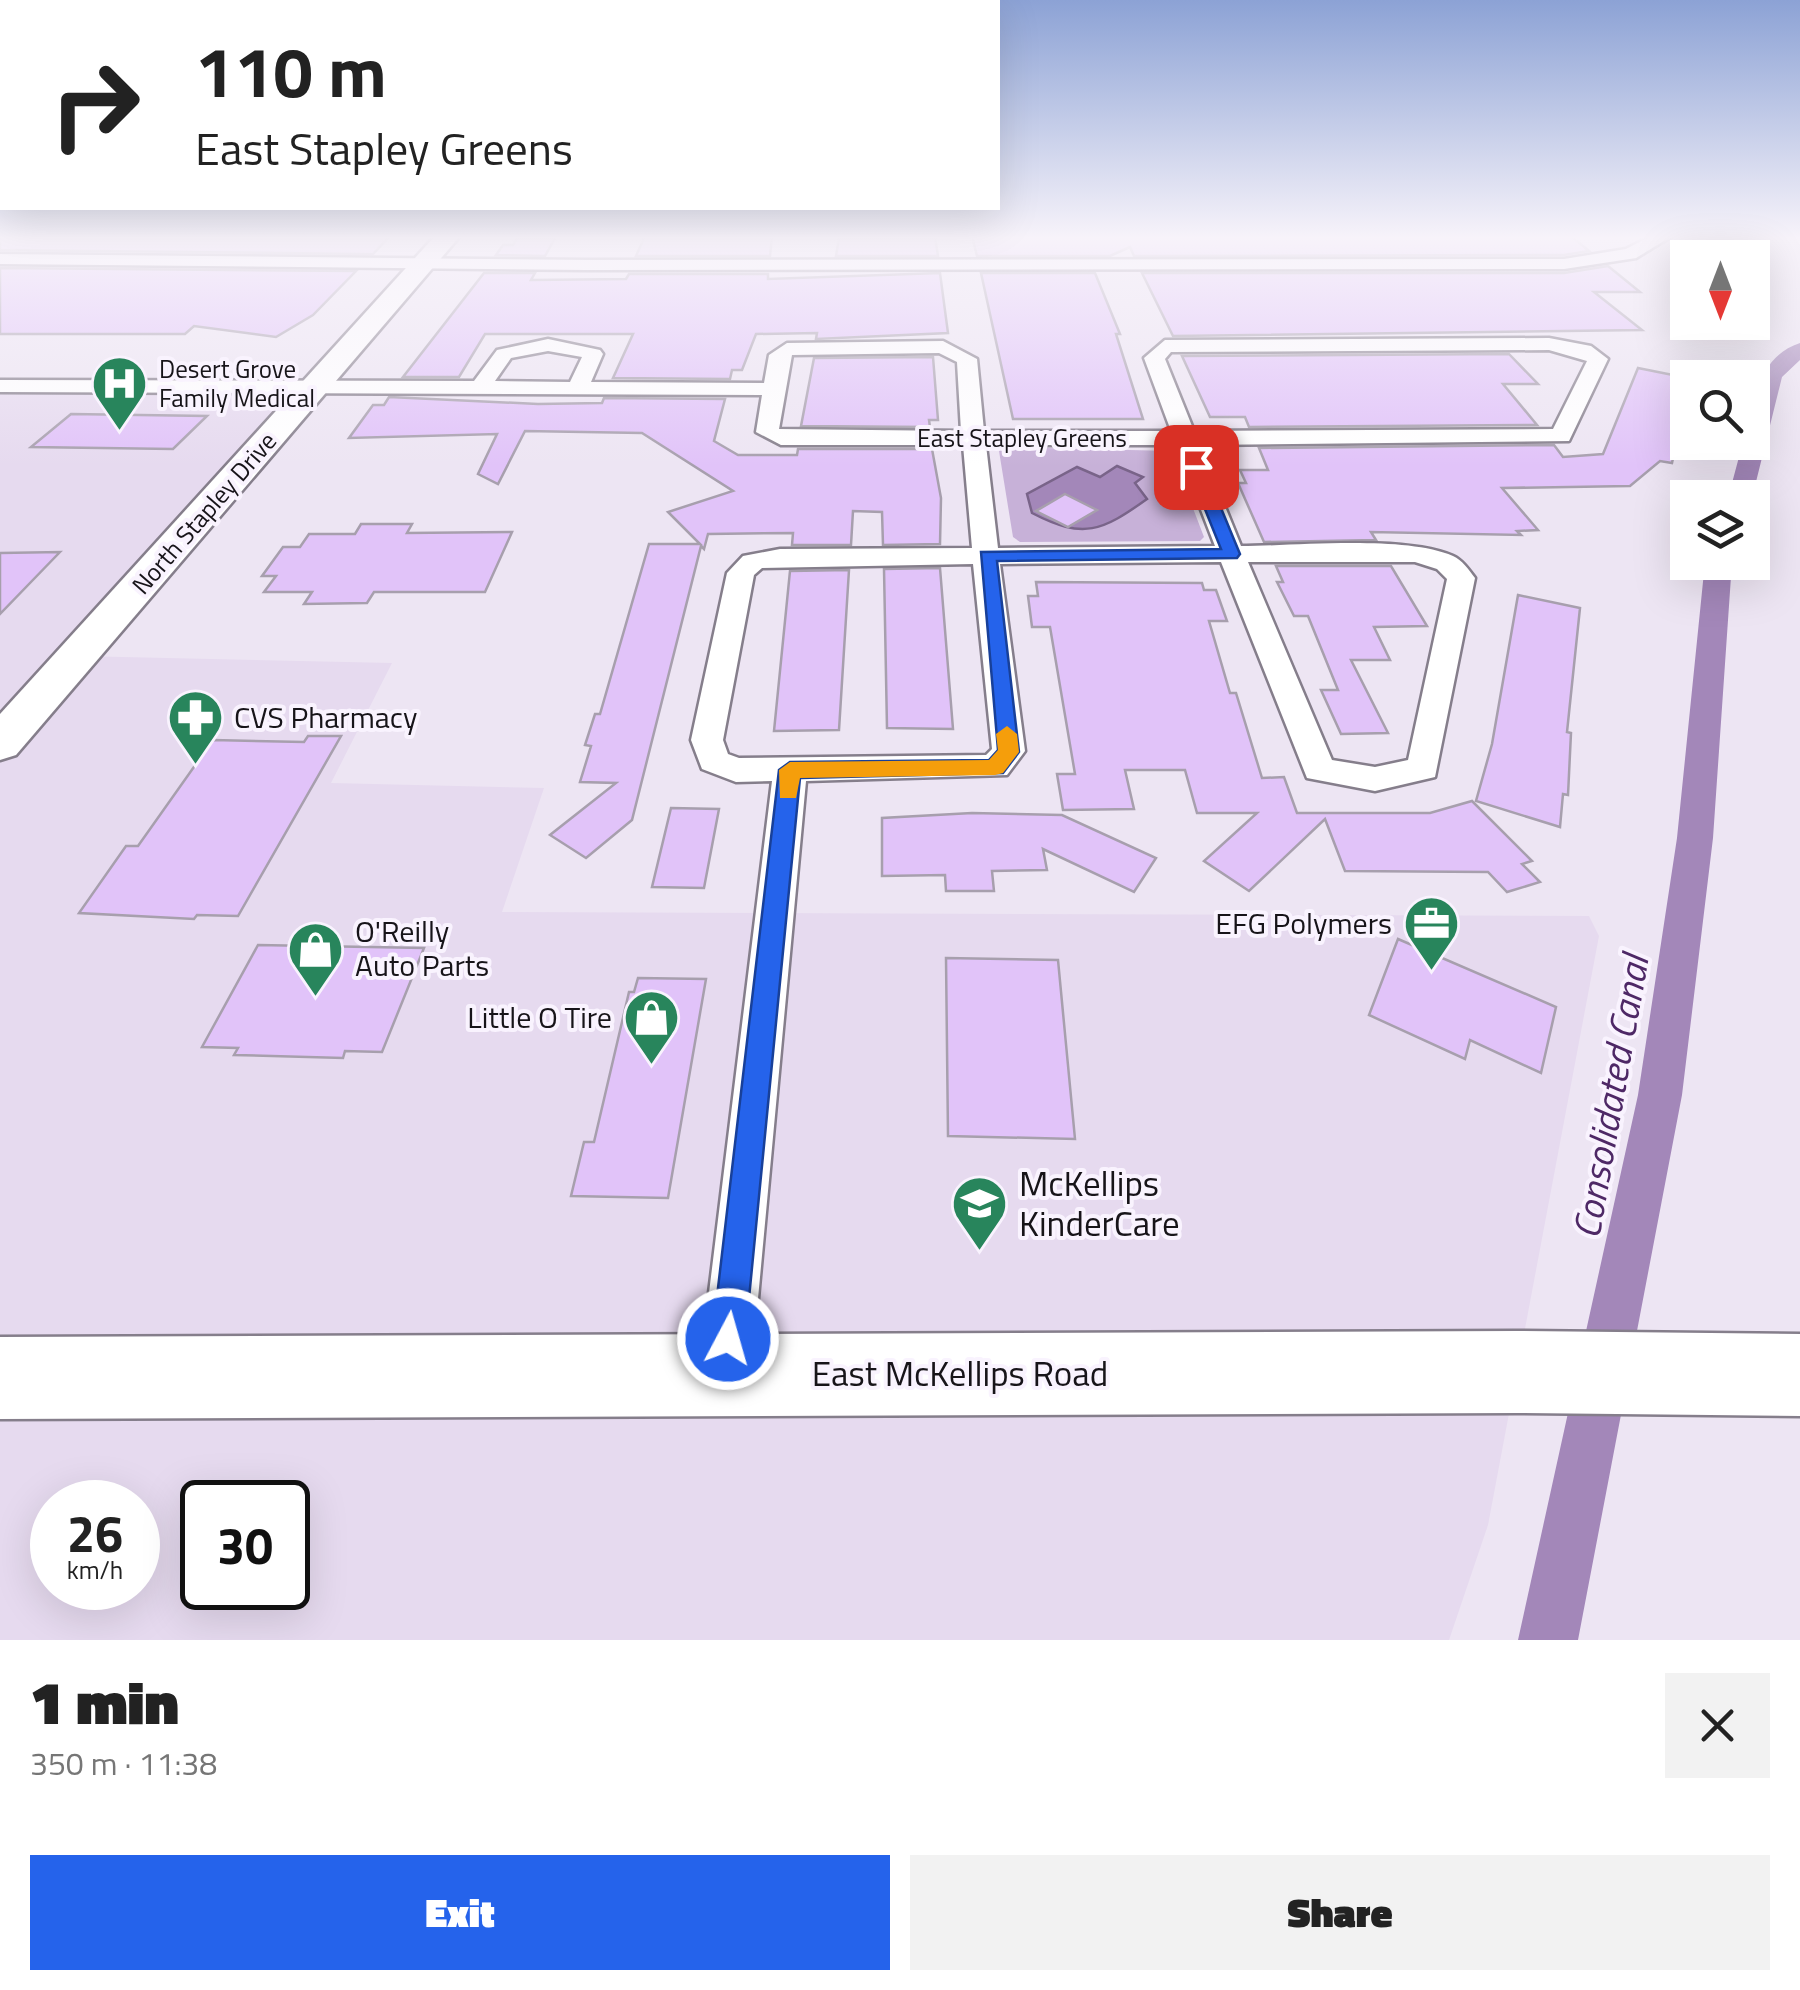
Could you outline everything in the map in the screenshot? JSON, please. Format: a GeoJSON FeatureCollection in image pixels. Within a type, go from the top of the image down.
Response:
{"type":"FeatureCollection","features":[{"type":"Feature","properties":{"kind":"main road","name":"North Stapley Drive"},"geometry":{"type":"LineString","coordinates":[[0,744],[381,313]]}},
{"type":"Feature","properties":{"kind":"main road","name":"East McKellips Road"},"geometry":{"type":"LineString","coordinates":[[0,1378],[1800,1375]]}},
{"type":"Feature","properties":{"kind":"street","name":"East Stapley Greens"},"geometry":{"type":"LineString","coordinates":[[972,438],[967,359],[958,351],[943,347],[796,347],[779,354],[767,432],[781,438],[972,438],[1184,438],[1561,436],[1598,359],[1584,350],[1549,344],[1166,346],[1154,358],[1184,438]]}},
{"type":"Feature","properties":{"kind":"street"},"geometry":{"type":"LineString","coordinates":[[480,389],[502,355],[516,348],[583,348],[593,354],[577,389]]}},
{"type":"Feature","properties":{"kind":"street"},"geometry":{"type":"LineString","coordinates":[[0,386],[774,389]]}},
{"type":"Feature","properties":{"kind":"street"},"geometry":{"type":"LineString","coordinates":[[972,438],[987,556],[1009,752],[995,768],[736,770],[714,761],[706,740],[741,572],[753,562],[780,557],[987,556],[1231,554],[1417,554],[1447,563],[1461,578],[1424,769],[1376,778],[1319,770],[1231,554],[1184,438]]}},
{"type":"Feature","properties":{"kind":"street"},"geometry":{"type":"LineString","coordinates":[[725,1374],[790,770]]}},
{"type":"Feature","properties":{"kind":"shaded area"},"geometry":{"type":"Polygon","coordinates":[[[0,386],[314,389],[78,656],[392,663],[331,783],[544,788],[502,912],[1589,916],[1599,936],[1488,1525],[1449,1640],[0,1640],[0,386]]]}},
{"type":"Feature","properties":{"kind":"shaded area"},"geometry":{"type":"Polygon","coordinates":[[[1007,447],[1171,451],[1204,537],[1200,541],[1020,542],[1013,537],[999,451],[1007,447]],[[1077,467],[1027,493],[1032,513],[1142,477],[1100,478],[1077,467]]]}},
{"type":"Feature","properties":{"kind":"shaded area"},"geometry":{"type":"Polygon","coordinates":[[[1117,466],[1143,477],[1135,483],[1147,499],[1105,525],[1066,527],[1032,513],[1027,494],[1077,467],[1100,477],[1117,466]]]}},
{"type":"Feature","properties":{"kind":"building"},"geometry":{"type":"Polygon","coordinates":[[[0,313],[315,313],[276,337],[194,326],[185,334],[0,334],[0,313]]]}},
{"type":"Feature","properties":{"kind":"building"},"geometry":{"type":"Polygon","coordinates":[[[453,313],[945,313],[948,333],[816,339],[817,333],[756,334],[742,370],[732,370],[730,379],[613,378],[633,334],[485,334],[459,377],[403,377],[453,313]]]}},
{"type":"Feature","properties":{"kind":"building"},"geometry":{"type":"Polygon","coordinates":[[[990,313],[1111,313],[1143,419],[1013,419],[990,313]]]}},
{"type":"Feature","properties":{"kind":"building"},"geometry":{"type":"Polygon","coordinates":[[[1161,313],[1620,313],[1642,330],[1173,336],[1161,313]]]}},
{"type":"Feature","properties":{"kind":"building"},"geometry":{"type":"Polygon","coordinates":[[[1509,354],[1538,384],[1503,384],[1537,425],[1249,427],[1245,417],[1210,417],[1182,356],[1509,354]]]}},
{"type":"Feature","properties":{"kind":"building"},"geometry":{"type":"Polygon","coordinates":[[[933,357],[938,420],[929,420],[930,427],[801,426],[814,358],[933,357]]]}},
{"type":"Feature","properties":{"kind":"building"},"geometry":{"type":"Polygon","coordinates":[[[1638,368],[1670,374],[1672,463],[1660,461],[1630,486],[1502,488],[1538,530],[1517,531],[1521,535],[1371,532],[1376,540],[1264,542],[1238,483],[1246,483],[1240,470],[1268,470],[1259,448],[1554,445],[1563,457],[1603,454],[1638,368]]]}},
{"type":"Feature","properties":{"kind":"building"},"geometry":{"type":"Polygon","coordinates":[[[389,397],[538,404],[602,403],[604,398],[725,399],[714,441],[738,455],[797,455],[798,449],[932,449],[941,498],[940,544],[883,545],[882,512],[853,511],[851,545],[792,545],[793,533],[708,534],[704,549],[701,546],[632,820],[586,858],[550,835],[616,783],[580,782],[591,746],[585,745],[595,714],[600,714],[649,544],[700,544],[668,512],[733,491],[642,433],[525,431],[498,484],[478,474],[497,434],[349,438],[373,405],[384,405],[389,397]]]}},
{"type":"Feature","properties":{"kind":"building","name":"Desert Grove Family Medical"},"geometry":{"type":"Polygon","coordinates":[[[71,414],[207,416],[173,449],[31,447],[71,414]]]}},
{"type":"Feature","properties":{"kind":"building"},"geometry":{"type":"Polygon","coordinates":[[[1065,494],[1097,510],[1068,527],[1036,511],[1065,494]]]}},
{"type":"Feature","properties":{"kind":"building"},"geometry":{"type":"Polygon","coordinates":[[[361,524],[412,524],[407,533],[512,532],[485,592],[374,592],[367,603],[304,604],[312,592],[264,592],[276,576],[262,576],[283,547],[300,547],[309,534],[355,534],[361,524]]]}},
{"type":"Feature","properties":{"kind":"building"},"geometry":{"type":"Polygon","coordinates":[[[60,552],[0,614],[0,553],[60,552]]]}},
{"type":"Feature","properties":{"kind":"building"},"geometry":{"type":"Polygon","coordinates":[[[1276,566],[1391,566],[1427,626],[1374,627],[1390,660],[1351,660],[1388,733],[1341,734],[1321,690],[1338,690],[1308,616],[1294,616],[1277,582],[1283,582],[1276,566]]]}},
{"type":"Feature","properties":{"kind":"building"},"geometry":{"type":"Polygon","coordinates":[[[940,568],[953,729],[887,728],[884,569],[940,568]]]}},
{"type":"Feature","properties":{"kind":"building"},"geometry":{"type":"Polygon","coordinates":[[[849,570],[839,730],[774,731],[790,571],[849,570]]]}},
{"type":"Feature","properties":{"kind":"building"},"geometry":{"type":"Polygon","coordinates":[[[1036,582],[1202,583],[1204,590],[1216,590],[1227,621],[1209,621],[1230,693],[1236,693],[1262,778],[1284,777],[1297,813],[1430,813],[1472,801],[1532,861],[1522,864],[1540,882],[1507,892],[1488,872],[1345,871],[1325,819],[1249,891],[1204,861],[1257,813],[1197,813],[1185,770],[1125,770],[1134,809],[1063,810],[1057,774],[1075,774],[1050,627],[1032,627],[1028,596],[1038,596],[1036,582]]]}},
{"type":"Feature","properties":{"kind":"building"},"geometry":{"type":"Polygon","coordinates":[[[1518,595],[1580,608],[1567,732],[1571,733],[1568,795],[1563,794],[1560,827],[1476,801],[1492,744],[1518,595]]]}},
{"type":"Feature","properties":{"kind":"building","name":"CVS Pharmacy"},"geometry":{"type":"Polygon","coordinates":[[[308,736],[341,736],[238,916],[197,915],[194,919],[79,913],[126,846],[138,846],[213,740],[304,742],[308,736]]]}},
{"type":"Feature","properties":{"kind":"building"},"geometry":{"type":"Polygon","coordinates":[[[671,808],[719,809],[704,888],[652,887],[671,808]]]}},
{"type":"Feature","properties":{"kind":"building"},"geometry":{"type":"Polygon","coordinates":[[[972,813],[1062,815],[1156,858],[1134,892],[1043,849],[1047,870],[992,871],[994,891],[946,891],[945,875],[882,876],[882,818],[972,813]]]}},
{"type":"Feature","properties":{"kind":"building","name":"EFG Polymers"},"geometry":{"type":"Polygon","coordinates":[[[1398,939],[1556,1007],[1541,1073],[1470,1040],[1465,1059],[1369,1015],[1398,939]]]}},
{"type":"Feature","properties":{"kind":"building","name":"O'Reilly Auto Parts"},"geometry":{"type":"Polygon","coordinates":[[[258,945],[424,948],[382,1052],[345,1051],[343,1058],[234,1055],[238,1048],[202,1047],[258,945]]]}},
{"type":"Feature","properties":{"kind":"building"},"geometry":{"type":"Polygon","coordinates":[[[946,958],[1058,960],[1075,1139],[948,1136],[946,958]]]}},
{"type":"Feature","properties":{"kind":"building","name":"Little O Tire"},"geometry":{"type":"Polygon","coordinates":[[[638,978],[706,979],[668,1198],[571,1196],[584,1142],[594,1142],[629,992],[634,992],[638,978]]]}},
{"type":"Feature","properties":{"kind":"waterway","name":"Consolidated Canal"},"geometry":{"type":"LineString","coordinates":[[1745,480],[1772,375],[1800,349]]}},
{"type":"Feature","properties":{"kind":"waterway","name":"Consolidated Canal"},"geometry":{"type":"LineString","coordinates":[[1548,1640],[1660,1095],[1695,838],[1717,580]]}},
{"type":"Feature","properties":{"kind":"slow traffic"},"geometry":{"type":"LineString","coordinates":[[788,792],[790,770],[995,768],[1009,752],[1007,734]]}},
{"type":"Feature","properties":{"kind":"place","name":"Desert Grove Family Medical"},"geometry":{"type":"Point","coordinates":[120,432]}},
{"type":"Feature","properties":{"kind":"place","name":"CVS Pharmacy"},"geometry":{"type":"Point","coordinates":[195,767]}},
{"type":"Feature","properties":{"kind":"place","name":"EFG Polymers"},"geometry":{"type":"Point","coordinates":[1431,973]}},
{"type":"Feature","properties":{"kind":"place","name":"O'Reilly Auto Parts"},"geometry":{"type":"Point","coordinates":[316,998]}},
{"type":"Feature","properties":{"kind":"place","name":"Little O Tire"},"geometry":{"type":"Point","coordinates":[651,1067]}},
{"type":"Feature","properties":{"kind":"place","name":"McKellips KinderCare"},"geometry":{"type":"Point","coordinates":[980,1253]}},
{"type":"Feature","properties":{"kind":"route"},"geometry":{"type":"LineString","coordinates":[[728,1339],[790,770],[995,768],[1009,752],[987,556],[1231,554],[1196,467]]}}]}
